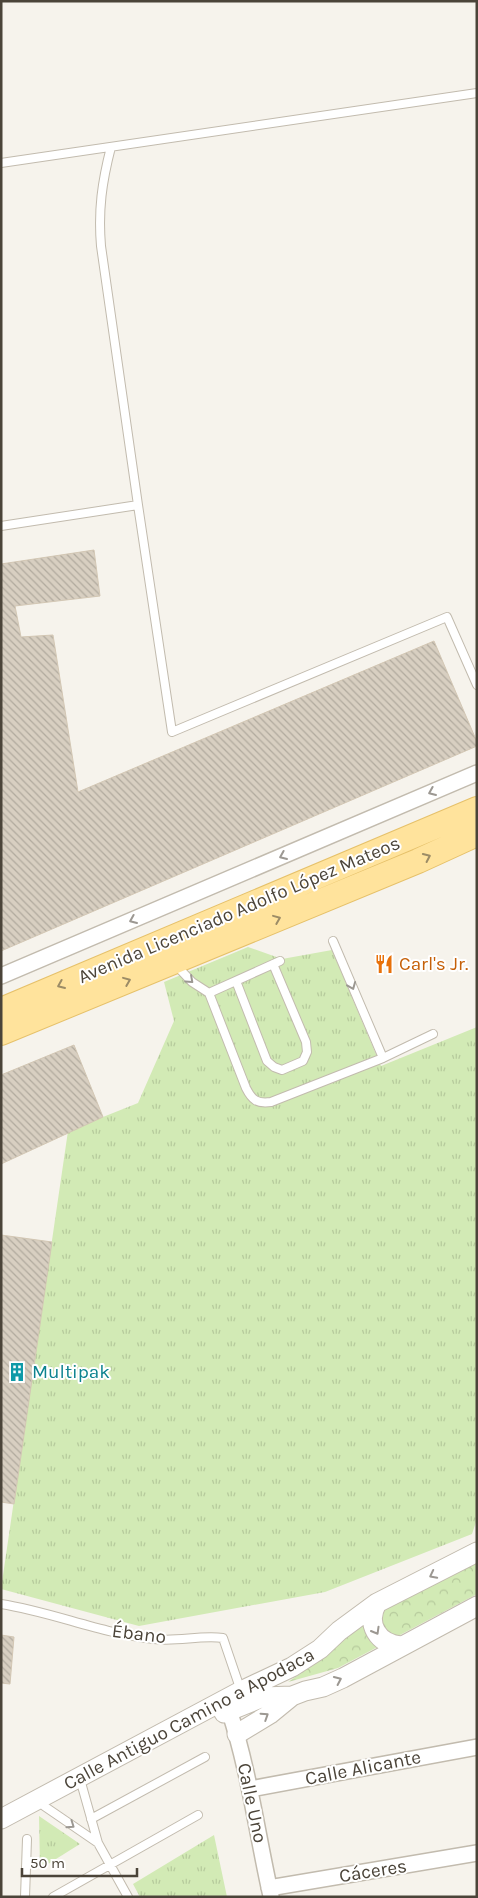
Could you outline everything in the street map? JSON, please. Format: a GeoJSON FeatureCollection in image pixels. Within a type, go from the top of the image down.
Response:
{"type":"FeatureCollection","features":[{"type":"Feature","properties":{"kind":"main road","name":"Avenida Licenciado Adolfo López Mateos"},"geometry":{"type":"LineString","coordinates":[[1,1010],[477,809]]}},
{"type":"Feature","properties":{"kind":"main road","name":"Avenida Licenciado Adolfo López Mateos"},"geometry":{"type":"LineString","coordinates":[[1,1033],[418,861],[477,834]]}},
{"type":"Feature","properties":{"kind":"street"},"geometry":{"type":"LineString","coordinates":[[1,976],[477,773]]}},
{"type":"Feature","properties":{"kind":"street","name":"Calle Antiguo Camino a Apodaca"},"geometry":{"type":"LineString","coordinates":[[1,1829],[233,1702],[307,1658],[377,1603],[477,1552]]}},
{"type":"Feature","properties":{"kind":"street"},"geometry":{"type":"LineString","coordinates":[[377,1603],[373,1610],[372,1618],[375,1632],[386,1643],[401,1646]]}},
{"type":"Feature","properties":{"kind":"street","name":"Calle Antiguo Camino a Apodaca"},"geometry":{"type":"LineString","coordinates":[[1,1819],[233,1702],[263,1697],[292,1696],[323,1687],[477,1606]]}},
{"type":"Feature","properties":{"kind":"street"},"geometry":{"type":"LineString","coordinates":[[237,1734],[270,1714],[292,1696]]}},
{"type":"Feature","properties":{"kind":"street","name":"Calle Uno"},"geometry":{"type":"LineString","coordinates":[[233,1702],[237,1734],[270,1892]]}},
{"type":"Feature","properties":{"kind":"street","name":"Calle Alicante"},"geometry":{"type":"LineString","coordinates":[[250,1789],[477,1747]]}},
{"type":"Feature","properties":{"kind":"street","name":"Cáceres"},"geometry":{"type":"LineString","coordinates":[[270,1892],[477,1854]]}},
{"type":"Feature","properties":{"kind":"lane"},"geometry":{"type":"LineString","coordinates":[[1,163],[477,93]]}},
{"type":"Feature","properties":{"kind":"lane"},"geometry":{"type":"LineString","coordinates":[[111,147],[101,193],[99,217],[101,246],[172,732],[447,617],[477,686]]}},
{"type":"Feature","properties":{"kind":"lane"},"geometry":{"type":"LineString","coordinates":[[1,526],[138,505]]}},
{"type":"Feature","properties":{"kind":"lane"},"geometry":{"type":"LineString","coordinates":[[334,940],[375,1042],[384,1058]]}},
{"type":"Feature","properties":{"kind":"lane"},"geometry":{"type":"LineString","coordinates":[[174,962],[192,982],[209,993],[246,1088],[255,1101],[266,1102],[280,1099],[384,1058],[433,1034]]}},
{"type":"Feature","properties":{"kind":"lane"},"geometry":{"type":"LineString","coordinates":[[209,993],[276,963],[306,1042],[307,1052],[303,1061],[282,1070],[267,1062],[236,981]]}},
{"type":"Feature","properties":{"kind":"lane","name":"Ébano"},"geometry":{"type":"LineString","coordinates":[[1,1604],[156,1640],[210,1636],[223,1638],[233,1702]]}},
{"type":"Feature","properties":{"kind":"lane"},"geometry":{"type":"LineString","coordinates":[[91,1819],[205,1758]]}},
{"type":"Feature","properties":{"kind":"lane"},"geometry":{"type":"LineString","coordinates":[[82,1786],[98,1843],[128,1897]]}},
{"type":"Feature","properties":{"kind":"lane"},"geometry":{"type":"LineString","coordinates":[[44,1806],[98,1843]]}},
{"type":"Feature","properties":{"kind":"lane"},"geometry":{"type":"LineString","coordinates":[[52,1897],[198,1815]]}},
{"type":"Feature","properties":{"kind":"lane"},"geometry":{"type":"LineString","coordinates":[[25,1897],[27,1839]]}},
{"type":"Feature","properties":{"kind":"green space"},"geometry":{"type":"Polygon","coordinates":[[[248,947],[282,959],[332,950],[381,1066],[477,1027],[477,1519],[472,1534],[325,1592],[139,1626],[1,1589],[68,1131],[138,1103],[174,1021],[164,982],[248,947]]]}},
{"type":"Feature","properties":{"kind":"green space"},"geometry":{"type":"Polygon","coordinates":[[[477,1557],[477,1594],[338,1668],[288,1682],[313,1665],[364,1619],[477,1557]]]}},
{"type":"Feature","properties":{"kind":"green space"},"geometry":{"type":"Polygon","coordinates":[[[39,1816],[80,1844],[40,1869],[39,1816]]]}},
{"type":"Feature","properties":{"kind":"green space"},"geometry":{"type":"Polygon","coordinates":[[[214,1835],[227,1897],[140,1897],[133,1884],[214,1835]]]}},
{"type":"Feature","properties":{"kind":"building"},"geometry":{"type":"Polygon","coordinates":[[[94,550],[100,596],[15,606],[21,637],[53,635],[78,792],[434,641],[477,742],[477,746],[1,951],[1,564],[94,550]]]}},
{"type":"Feature","properties":{"kind":"building"},"geometry":{"type":"Polygon","coordinates":[[[74,1045],[103,1117],[1,1164],[1,1075],[74,1045]]]}},
{"type":"Feature","properties":{"kind":"building","name":"Multipak"},"geometry":{"type":"Polygon","coordinates":[[[1,1235],[52,1242],[14,1504],[1,1502],[1,1235]]]}},
{"type":"Feature","properties":{"kind":"building"},"geometry":{"type":"Polygon","coordinates":[[[1,1635],[14,1637],[10,1684],[1,1683],[1,1635]]]}},
{"type":"Feature","properties":{"kind":"place","name":"Carl's Jr."},"geometry":{"type":"Point","coordinates":[384,964]}},
{"type":"Feature","properties":{"kind":"place","name":"Multipak"},"geometry":{"type":"Point","coordinates":[17,1372]}}]}
